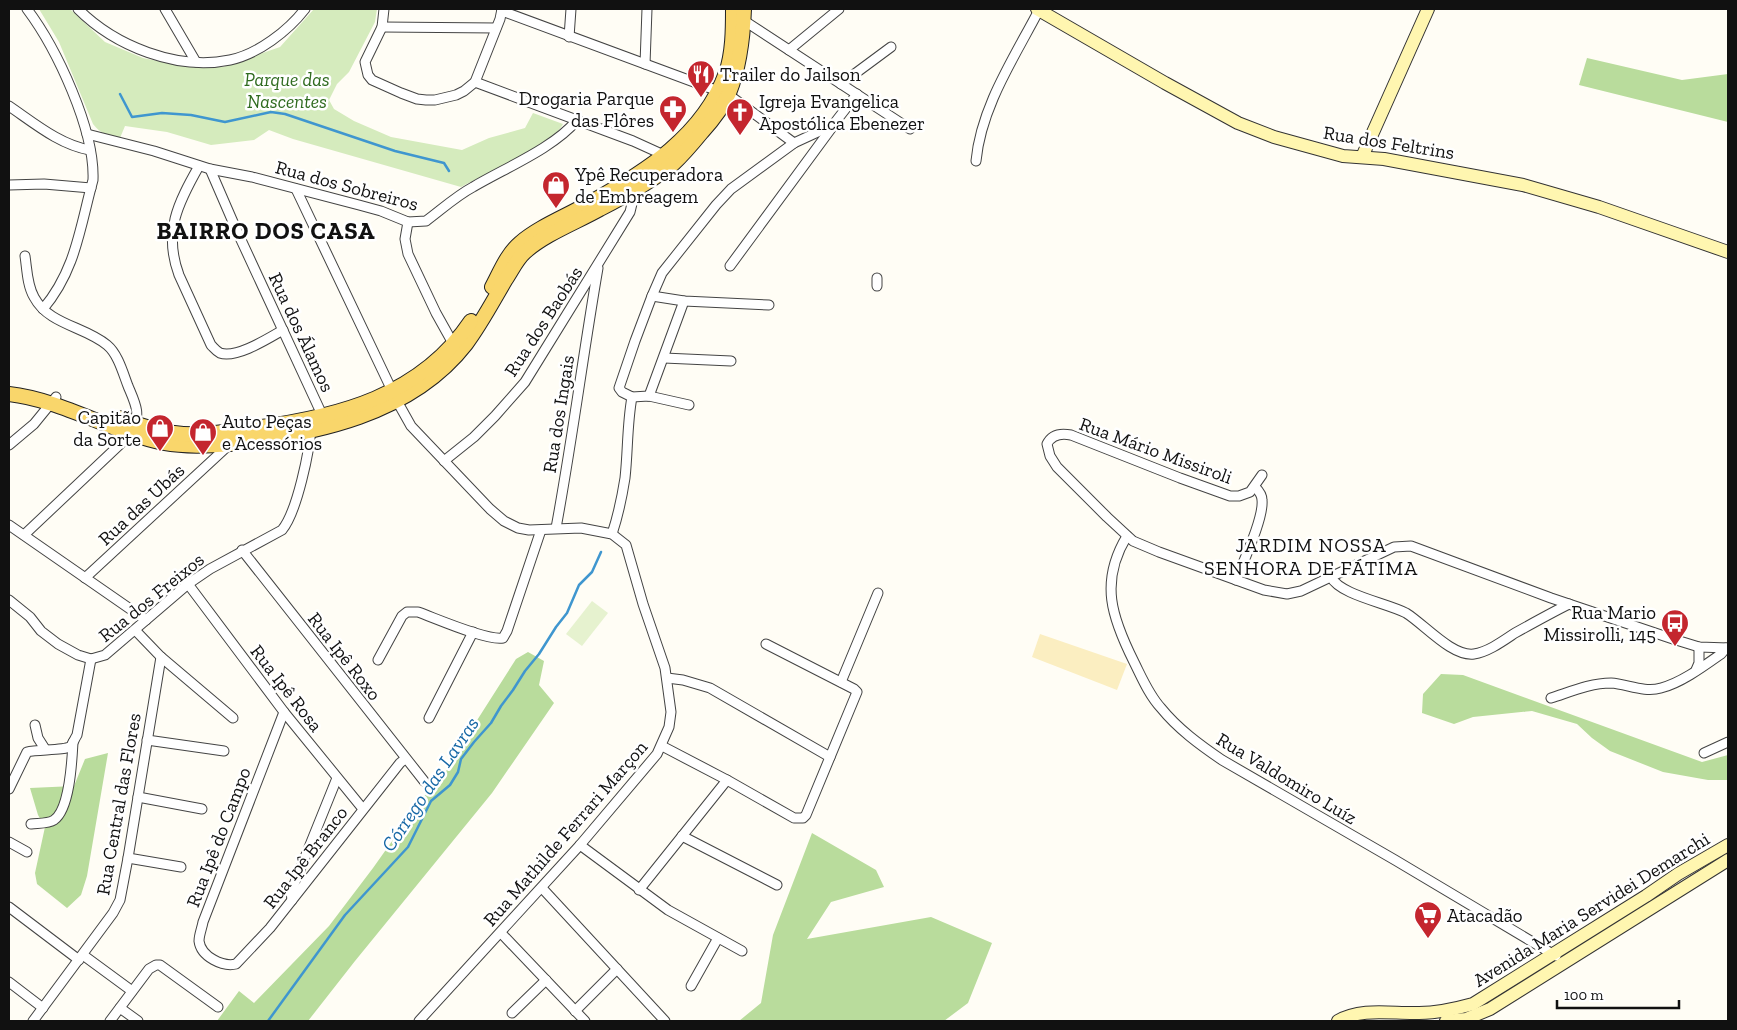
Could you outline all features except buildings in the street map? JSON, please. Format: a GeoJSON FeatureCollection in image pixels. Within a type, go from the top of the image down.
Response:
{"type":"FeatureCollection","features":[{"type":"Feature","properties":{"kind":"main road"},"geometry":{"type":"LineString","coordinates":[[9,384],[24,387],[54,400],[134,428],[176,434],[232,437],[318,423],[395,396],[456,348],[465,330],[512,260],[519,244],[527,238],[635,183],[669,160],[705,112],[723,93],[738,13]]}},
{"type":"Feature","properties":{"kind":"main road"},"geometry":{"type":"LineString","coordinates":[[9,394],[54,400]]}},
{"type":"Feature","properties":{"kind":"street"},"geometry":{"type":"LineString","coordinates":[[27,9],[39,26],[61,67],[82,115],[94,170],[72,262],[53,297],[43,309]]}},
{"type":"Feature","properties":{"kind":"street"},"geometry":{"type":"LineString","coordinates":[[78,9],[103,30],[124,43],[161,56],[196,62],[232,59],[256,50],[299,17],[305,9]]}},
{"type":"Feature","properties":{"kind":"street"},"geometry":{"type":"LineString","coordinates":[[165,9],[196,62]]}},
{"type":"Feature","properties":{"kind":"street"},"geometry":{"type":"LineString","coordinates":[[384,9],[382,26],[365,62],[368,76],[372,80],[417,99],[436,100],[456,95],[475,82],[502,10],[569,37],[723,93],[794,143]]}},
{"type":"Feature","properties":{"kind":"street"},"geometry":{"type":"LineString","coordinates":[[569,37],[571,9]]}},
{"type":"Feature","properties":{"kind":"street"},"geometry":{"type":"LineString","coordinates":[[646,64],[647,9]]}},
{"type":"Feature","properties":{"kind":"street"},"geometry":{"type":"LineString","coordinates":[[789,50],[839,9]]}},
{"type":"Feature","properties":{"kind":"street"},"geometry":{"type":"LineString","coordinates":[[1362,157],[1428,9]]}},
{"type":"Feature","properties":{"kind":"street"},"geometry":{"type":"LineString","coordinates":[[976,162],[978,140],[990,104],[1038,10]]}},
{"type":"Feature","properties":{"kind":"street","name":"Rua dos Feltrins"},"geometry":{"type":"LineString","coordinates":[[1038,10],[1238,123],[1274,137],[1343,156],[1440,168],[1523,185],[1599,207],[1728,252]]}},
{"type":"Feature","properties":{"kind":"street"},"geometry":{"type":"LineString","coordinates":[[738,13],[789,50],[910,129]]}},
{"type":"Feature","properties":{"kind":"street"},"geometry":{"type":"LineString","coordinates":[[382,26],[496,28]]}},
{"type":"Feature","properties":{"kind":"street"},"geometry":{"type":"LineString","coordinates":[[841,84],[891,47]]}},
{"type":"Feature","properties":{"kind":"street"},"geometry":{"type":"LineString","coordinates":[[475,82],[634,141],[669,160]]}},
{"type":"Feature","properties":{"kind":"street"},"geometry":{"type":"LineString","coordinates":[[730,266],[857,94]]}},
{"type":"Feature","properties":{"kind":"street"},"geometry":{"type":"LineString","coordinates":[[9,106],[60,140],[90,150]]}},
{"type":"Feature","properties":{"kind":"street","name":"Rua dos Sobreiros"},"geometry":{"type":"LineString","coordinates":[[87,134],[154,151],[210,169],[252,177],[382,212],[408,222],[426,221],[470,188],[564,133],[577,120]]}},
{"type":"Feature","properties":{"kind":"street"},"geometry":{"type":"LineString","coordinates":[[690,405],[649,396],[632,397],[620,390],[652,296],[668,265],[726,194],[794,143],[833,125]]}},
{"type":"Feature","properties":{"kind":"street"},"geometry":{"type":"LineString","coordinates":[[188,162],[185,188],[173,226],[172,239],[175,263],[211,345],[218,352],[226,354],[237,353],[283,330]]}},
{"type":"Feature","properties":{"kind":"street"},"geometry":{"type":"LineString","coordinates":[[185,188],[199,166]]}},
{"type":"Feature","properties":{"kind":"street","name":"Rua dos Álamos"},"geometry":{"type":"LineString","coordinates":[[210,169],[283,330],[318,423]]}},
{"type":"Feature","properties":{"kind":"street","name":"Rua dos Baobás"},"geometry":{"type":"LineString","coordinates":[[444,460],[479,432],[525,382],[630,212],[635,183]]}},
{"type":"Feature","properties":{"kind":"street"},"geometry":{"type":"LineString","coordinates":[[9,184],[44,184],[91,188]]}},
{"type":"Feature","properties":{"kind":"street"},"geometry":{"type":"LineString","coordinates":[[296,189],[395,396],[412,426],[490,509],[504,521],[518,528],[541,530],[581,528],[612,534],[625,477],[628,423],[632,397]]}},
{"type":"Feature","properties":{"kind":"street"},"geometry":{"type":"LineString","coordinates":[[408,222],[405,239],[408,254],[456,348]]}},
{"type":"Feature","properties":{"kind":"street"},"geometry":{"type":"LineString","coordinates":[[24,535],[134,428],[138,413],[120,366],[107,345],[52,316],[43,309],[34,297],[30,286],[25,256]]}},
{"type":"Feature","properties":{"kind":"street","name":"Rua dos Ingais"},"geometry":{"type":"LineString","coordinates":[[556,528],[598,265]]}},
{"type":"Feature","properties":{"kind":"street"},"geometry":{"type":"LineString","coordinates":[[652,296],[684,301],[769,305]]}},
{"type":"Feature","properties":{"kind":"street"},"geometry":{"type":"LineString","coordinates":[[577,300],[592,306]]}},
{"type":"Feature","properties":{"kind":"street"},"geometry":{"type":"LineString","coordinates":[[649,396],[684,301]]}},
{"type":"Feature","properties":{"kind":"street"},"geometry":{"type":"LineString","coordinates":[[664,358],[731,360]]}},
{"type":"Feature","properties":{"kind":"street"},"geometry":{"type":"LineString","coordinates":[[9,445],[34,424],[54,400]]}},
{"type":"Feature","properties":{"kind":"street","name":"Rua dos Freixos"},"geometry":{"type":"LineString","coordinates":[[91,659],[105,656],[188,584],[210,569],[282,530],[289,522],[293,513],[318,423]]}},
{"type":"Feature","properties":{"kind":"street","name":"Rua Mário Missiroli"},"geometry":{"type":"LineString","coordinates":[[1262,475],[1251,491],[1242,496],[1230,496],[1074,436],[1061,434],[1052,437],[1048,442],[1047,448],[1054,462],[1127,536],[1142,546],[1264,590],[1287,594],[1301,591],[1394,547],[1406,545],[1429,551],[1551,598],[1699,647],[1727,648]]}},
{"type":"Feature","properties":{"kind":"street","name":"Rua das Ubás"},"geometry":{"type":"LineString","coordinates":[[85,578],[232,437]]}},
{"type":"Feature","properties":{"kind":"street"},"geometry":{"type":"LineString","coordinates":[[1236,580],[1256,529],[1262,506],[1261,495],[1255,487]]}},
{"type":"Feature","properties":{"kind":"street"},"geometry":{"type":"LineString","coordinates":[[9,525],[146,620]]}},
{"type":"Feature","properties":{"kind":"street"},"geometry":{"type":"LineString","coordinates":[[378,660],[402,616],[407,612],[418,612],[498,639],[505,636],[541,530]]}},
{"type":"Feature","properties":{"kind":"street","name":"Rua Mathilde Ferrari Marçon"},"geometry":{"type":"LineString","coordinates":[[419,1021],[580,845],[658,754],[662,746],[669,727],[671,712],[665,668],[643,604],[626,545],[612,534]]}},
{"type":"Feature","properties":{"kind":"street","name":"Rua Valdomiro Luíz"},"geometry":{"type":"LineString","coordinates":[[1127,536],[1118,552],[1113,570],[1111,583],[1112,608],[1124,643],[1150,694],[1172,721],[1194,741],[1222,760],[1553,954],[1564,963]]}},
{"type":"Feature","properties":{"kind":"street","name":"Rua Ipê Roxo"},"geometry":{"type":"LineString","coordinates":[[242,550],[424,781]]}},
{"type":"Feature","properties":{"kind":"street"},"geometry":{"type":"LineString","coordinates":[[1331,577],[1341,589],[1412,617],[1452,647],[1466,654],[1476,654],[1492,647],[1569,604]]}},
{"type":"Feature","properties":{"kind":"street","name":"Rua Ipê Rosa"},"geometry":{"type":"LineString","coordinates":[[188,584],[284,712],[363,809]]}},
{"type":"Feature","properties":{"kind":"street"},"geometry":{"type":"LineString","coordinates":[[841,682],[878,593]]}},
{"type":"Feature","properties":{"kind":"street"},"geometry":{"type":"LineString","coordinates":[[1544,617],[1551,598]]}},
{"type":"Feature","properties":{"kind":"street"},"geometry":{"type":"LineString","coordinates":[[9,600],[30,617],[41,631],[58,644],[78,656],[91,659],[77,735],[73,742],[67,748],[27,752],[9,789]]}},
{"type":"Feature","properties":{"kind":"street"},"geometry":{"type":"LineString","coordinates":[[135,630],[161,656],[234,718]]}},
{"type":"Feature","properties":{"kind":"street"},"geometry":{"type":"LineString","coordinates":[[429,718],[473,632]]}},
{"type":"Feature","properties":{"kind":"street"},"geometry":{"type":"LineString","coordinates":[[662,746],[794,818],[803,818],[806,815],[857,695],[856,690],[766,644]]}},
{"type":"Feature","properties":{"kind":"street"},"geometry":{"type":"LineString","coordinates":[[1696,670],[1699,664],[1699,647]]}},
{"type":"Feature","properties":{"kind":"street"},"geometry":{"type":"LineString","coordinates":[[1551,698],[1600,684],[1617,684],[1643,689],[1660,688],[1682,679],[1721,654],[1727,648]]}},
{"type":"Feature","properties":{"kind":"street","name":"Rua Central das Flores"},"geometry":{"type":"LineString","coordinates":[[33,1021],[81,958],[120,900],[161,656]]}},
{"type":"Feature","properties":{"kind":"street"},"geometry":{"type":"LineString","coordinates":[[667,678],[683,680],[710,688],[830,757]]}},
{"type":"Feature","properties":{"kind":"street","name":"Rua Ipê do Campo"},"geometry":{"type":"LineString","coordinates":[[224,965],[205,953],[201,946],[200,935],[254,786],[284,712]]}},
{"type":"Feature","properties":{"kind":"street"},"geometry":{"type":"LineString","coordinates":[[35,725],[38,738],[45,749]]}},
{"type":"Feature","properties":{"kind":"street"},"geometry":{"type":"LineString","coordinates":[[147,740],[224,751]]}},
{"type":"Feature","properties":{"kind":"street"},"geometry":{"type":"LineString","coordinates":[[31,824],[52,821],[60,814],[71,778],[73,742]]}},
{"type":"Feature","properties":{"kind":"street"},"geometry":{"type":"LineString","coordinates":[[1704,753],[1728,742]]}},
{"type":"Feature","properties":{"kind":"street","name":"Rua Ipê Branco"},"geometry":{"type":"LineString","coordinates":[[224,965],[236,964],[242,959],[292,900],[400,763],[406,759]]}},
{"type":"Feature","properties":{"kind":"street"},"geometry":{"type":"LineString","coordinates":[[292,900],[291,892],[337,778]]}},
{"type":"Feature","properties":{"kind":"street"},"geometry":{"type":"LineString","coordinates":[[639,890],[727,780]]}},
{"type":"Feature","properties":{"kind":"street"},"geometry":{"type":"LineString","coordinates":[[138,797],[202,809]]}},
{"type":"Feature","properties":{"kind":"street"},"geometry":{"type":"LineString","coordinates":[[682,836],[776,885]]}},
{"type":"Feature","properties":{"kind":"street"},"geometry":{"type":"LineString","coordinates":[[9,842],[27,852]]}},
{"type":"Feature","properties":{"kind":"street"},"geometry":{"type":"LineString","coordinates":[[580,845],[668,910],[742,951]]}},
{"type":"Feature","properties":{"kind":"street","name":"Avenida Maria Servidei Demarchi"},"geometry":{"type":"LineString","coordinates":[[1476,1013],[1553,954],[1678,874],[1728,845]]}},
{"type":"Feature","properties":{"kind":"street"},"geometry":{"type":"LineString","coordinates":[[128,858],[182,867]]}},
{"type":"Feature","properties":{"kind":"street","name":"Avenida Maria Servidei Demarchi"},"geometry":{"type":"LineString","coordinates":[[1476,1013],[1490,1009],[1728,860]]}},
{"type":"Feature","properties":{"kind":"street"},"geometry":{"type":"LineString","coordinates":[[542,888],[666,1021]]}},
{"type":"Feature","properties":{"kind":"street"},"geometry":{"type":"LineString","coordinates":[[9,908],[132,991]]}},
{"type":"Feature","properties":{"kind":"street"},"geometry":{"type":"LineString","coordinates":[[501,932],[585,1021]]}},
{"type":"Feature","properties":{"kind":"street"},"geometry":{"type":"LineString","coordinates":[[691,986],[718,938]]}},
{"type":"Feature","properties":{"kind":"street"},"geometry":{"type":"LineString","coordinates":[[110,1021],[149,969],[156,965],[160,965],[218,1007]]}},
{"type":"Feature","properties":{"kind":"street"},"geometry":{"type":"LineString","coordinates":[[575,1011],[617,969]]}},
{"type":"Feature","properties":{"kind":"street"},"geometry":{"type":"LineString","coordinates":[[512,1013],[546,980]]}},
{"type":"Feature","properties":{"kind":"street"},"geometry":{"type":"LineString","coordinates":[[9,982],[43,1008]]}},
{"type":"Feature","properties":{"kind":"street"},"geometry":{"type":"LineString","coordinates":[[120,1008],[138,1021]]}},
{"type":"Feature","properties":{"kind":"street"},"geometry":{"type":"LineString","coordinates":[[1338,1021],[1352,1015],[1376,1012],[1419,1013],[1450,1011],[1476,1013]]}},
{"type":"Feature","properties":{"kind":"street"},"geometry":{"type":"LineString","coordinates":[[1446,1021],[1466,1019],[1476,1013]]}},
{"type":"Feature","properties":{"kind":"green space","name":"Parque das Nascentes"},"geometry":{"type":"Polygon","coordinates":[[[39,9],[70,9],[105,42],[143,58],[182,66],[223,67],[280,47],[314,9],[377,9],[375,22],[349,72],[337,84],[329,100],[334,109],[354,121],[391,137],[462,150],[489,138],[525,128],[533,113],[563,124],[557,132],[532,150],[461,187],[293,139],[269,130],[254,140],[211,145],[167,132],[125,126],[120,138],[102,132],[93,124],[59,42],[39,9]]]}},
{"type":"Feature","properties":{"kind":"green space"},"geometry":{"type":"Polygon","coordinates":[[[1587,58],[1682,80],[1728,74],[1728,122],[1579,85],[1587,58]]]}},
{"type":"Feature","properties":{"kind":"green space"},"geometry":{"type":"Polygon","coordinates":[[[592,601],[608,613],[582,646],[566,634],[592,601]]]}},
{"type":"Feature","properties":{"kind":"green space"},"geometry":{"type":"Polygon","coordinates":[[[528,652],[544,661],[539,685],[554,703],[492,793],[308,1021],[217,1021],[239,991],[254,1003],[329,926],[424,796],[454,762],[453,758],[516,659],[528,652]]]}},
{"type":"Feature","properties":{"kind":"green space"},"geometry":{"type":"Polygon","coordinates":[[[1441,674],[1463,675],[1702,762],[1728,755],[1728,780],[1708,780],[1663,772],[1610,751],[1577,724],[1532,711],[1473,717],[1454,724],[1422,713],[1423,694],[1441,674]]]}},
{"type":"Feature","properties":{"kind":"green space"},"geometry":{"type":"Polygon","coordinates":[[[108,753],[87,876],[81,895],[67,908],[37,884],[35,873],[45,827],[38,815],[30,788],[74,786],[85,759],[108,753]]]}},
{"type":"Feature","properties":{"kind":"green space"},"geometry":{"type":"Polygon","coordinates":[[[812,833],[876,870],[884,887],[831,902],[807,939],[931,917],[992,943],[968,1003],[944,1021],[739,1021],[761,1003],[773,935],[812,833]]]}},
{"type":"Feature","properties":{"kind":"sand"},"geometry":{"type":"Polygon","coordinates":[[[1040,634],[1127,664],[1117,690],[1032,657],[1040,634]]]}},
{"type":"Feature","properties":{"kind":"waterway"},"geometry":{"type":"LineString","coordinates":[[120,94],[132,117],[162,113],[191,115],[225,122],[271,112],[285,114],[395,151],[444,163],[449,171]]}},
{"type":"Feature","properties":{"kind":"waterway","name":"Córrego das Lavras"},"geometry":{"type":"LineString","coordinates":[[268,1021],[345,915],[408,847],[431,801],[450,785],[458,772],[461,759],[491,723],[525,671],[567,613],[579,585],[592,572],[601,552]]}},
{"type":"Feature","properties":{"kind":"place","name":"Trailer do Jailson"},"geometry":{"type":"Point","coordinates":[701,98]}},
{"type":"Feature","properties":{"kind":"place","name":"Drogaria Parque das Flôres"},"geometry":{"type":"Point","coordinates":[673,133]}},
{"type":"Feature","properties":{"kind":"place","name":"Igreja Evangelica Apostólica Ebenezer"},"geometry":{"type":"Point","coordinates":[740,136]}},
{"type":"Feature","properties":{"kind":"place","name":"Ypê Recuperadora de Embreagem"},"geometry":{"type":"Point","coordinates":[556,209]}},
{"type":"Feature","properties":{"kind":"place","name":"Capitão da Sorte"},"geometry":{"type":"Point","coordinates":[160,452]}},
{"type":"Feature","properties":{"kind":"place","name":"Auto Peças e Acessórios"},"geometry":{"type":"Point","coordinates":[203,456]}},
{"type":"Feature","properties":{"kind":"place","name":"Rua Mario Missirolli, 145"},"geometry":{"type":"Point","coordinates":[1675,647]}},
{"type":"Feature","properties":{"kind":"place","name":"Atacadão"},"geometry":{"type":"Point","coordinates":[1428,939]}},
{"type":"Feature","properties":{"kind":"district","name":"BAIRRO DOS CASA"},"geometry":{"type":"Point","coordinates":[266,231]}},
{"type":"Feature","properties":{"kind":"district","name":"JARDIM NOSSA SENHORA DE FÁTIMA"},"geometry":{"type":"Point","coordinates":[1311,556]}}]}
